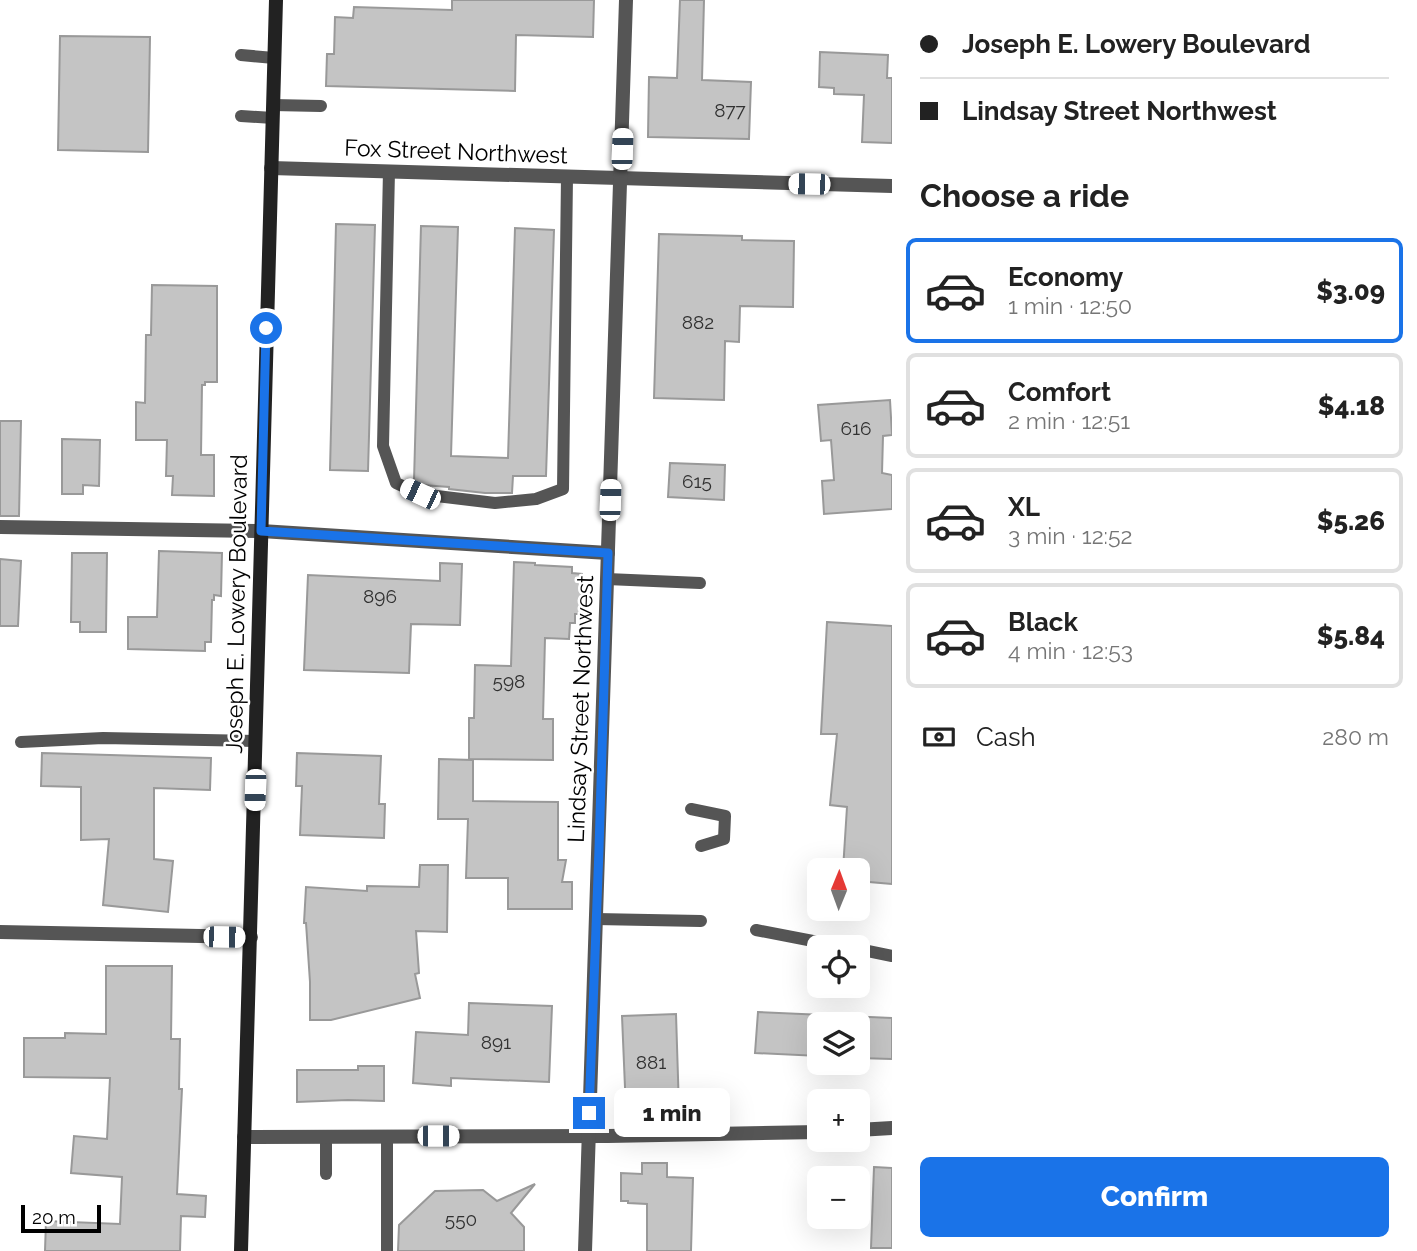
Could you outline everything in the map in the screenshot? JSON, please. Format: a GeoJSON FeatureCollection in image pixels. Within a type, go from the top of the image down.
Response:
{"type":"FeatureCollection","features":[{"type":"Feature","properties":{"kind":"main road","name":"Joseph E. Lowery Boulevard"},"geometry":{"type":"LineString","coordinates":[[241,1251],[276,0]]}},
{"type":"Feature","properties":{"kind":"street","name":"Lindsay Street Northwest"},"geometry":{"type":"LineString","coordinates":[[585,1251],[626,0]]}},
{"type":"Feature","properties":{"kind":"street","name":"Fox Street Northwest"},"geometry":{"type":"LineString","coordinates":[[271,168],[892,186]]}},
{"type":"Feature","properties":{"kind":"street"},"geometry":{"type":"LineString","coordinates":[[0,527],[261,531],[608,553]]}},
{"type":"Feature","properties":{"kind":"street"},"geometry":{"type":"LineString","coordinates":[[0,932],[251,937]]}},
{"type":"Feature","properties":{"kind":"street"},"geometry":{"type":"LineString","coordinates":[[870,1129],[892,1128]]}},
{"type":"Feature","properties":{"kind":"street"},"geometry":{"type":"LineString","coordinates":[[244,1137],[807,1132]]}},
{"type":"Feature","properties":{"kind":"lane"},"geometry":{"type":"LineString","coordinates":[[241,55],[274,58]]}},
{"type":"Feature","properties":{"kind":"lane"},"geometry":{"type":"LineString","coordinates":[[241,116],[321,106]]}},
{"type":"Feature","properties":{"kind":"lane"},"geometry":{"type":"LineString","coordinates":[[389,171],[383,446],[396,483],[420,494],[495,503],[536,499],[563,489],[567,177]]}},
{"type":"Feature","properties":{"kind":"lane"},"geometry":{"type":"LineString","coordinates":[[607,579],[699,583]]}},
{"type":"Feature","properties":{"kind":"lane"},"geometry":{"type":"LineString","coordinates":[[21,742],[103,738],[256,741]]}},
{"type":"Feature","properties":{"kind":"lane"},"geometry":{"type":"LineString","coordinates":[[691,809],[724,816],[724,839],[701,846]]}},
{"type":"Feature","properties":{"kind":"lane"},"geometry":{"type":"LineString","coordinates":[[596,919],[701,921]]}},
{"type":"Feature","properties":{"kind":"lane"},"geometry":{"type":"LineString","coordinates":[[756,930],[807,940]]}},
{"type":"Feature","properties":{"kind":"lane"},"geometry":{"type":"LineString","coordinates":[[870,951],[892,956]]}},
{"type":"Feature","properties":{"kind":"lane"},"geometry":{"type":"LineString","coordinates":[[387,1136],[387,1251]]}},
{"type":"Feature","properties":{"kind":"lane"},"geometry":{"type":"LineString","coordinates":[[326,1137],[326,1174]]}},
{"type":"Feature","properties":{"kind":"building"},"geometry":{"type":"Polygon","coordinates":[[[452,0],[594,0],[593,37],[516,35],[515,91],[326,86],[327,54],[334,54],[335,17],[353,18],[354,7],[452,10],[452,0]]]}},
{"type":"Feature","properties":{"kind":"building"},"geometry":{"type":"Polygon","coordinates":[[[680,0],[704,0],[702,80],[751,82],[749,139],[648,137],[649,77],[677,78],[680,0]]]}},
{"type":"Feature","properties":{"kind":"building"},"geometry":{"type":"Polygon","coordinates":[[[60,36],[150,37],[148,152],[58,150],[60,36]]]}},
{"type":"Feature","properties":{"kind":"building"},"geometry":{"type":"Polygon","coordinates":[[[820,52],[888,55],[887,78],[892,78],[892,143],[862,142],[864,95],[834,94],[834,88],[819,87],[820,52]]]}},
{"type":"Feature","properties":{"kind":"building"},"geometry":{"type":"Polygon","coordinates":[[[336,224],[375,225],[368,471],[330,470],[336,224]]]}},
{"type":"Feature","properties":{"kind":"building"},"geometry":{"type":"Polygon","coordinates":[[[421,226],[458,227],[451,456],[508,458],[515,228],[554,230],[546,476],[513,476],[512,493],[449,489],[422,485],[414,481],[421,226]]]}},
{"type":"Feature","properties":{"kind":"building"},"geometry":{"type":"Polygon","coordinates":[[[659,234],[742,236],[742,240],[794,241],[793,307],[740,306],[739,342],[725,341],[724,400],[654,398],[659,234]]]}},
{"type":"Feature","properties":{"kind":"building"},"geometry":{"type":"Polygon","coordinates":[[[152,285],[217,286],[217,382],[205,382],[205,385],[202,385],[201,455],[214,455],[214,496],[172,495],[173,476],[166,476],[167,440],[136,440],[136,402],[145,403],[146,335],[151,335],[152,285]]]}},
{"type":"Feature","properties":{"kind":"building"},"geometry":{"type":"Polygon","coordinates":[[[890,400],[892,435],[883,436],[882,473],[892,475],[892,509],[824,514],[822,481],[834,480],[831,440],[821,441],[818,405],[890,400]]]}},
{"type":"Feature","properties":{"kind":"building"},"geometry":{"type":"Polygon","coordinates":[[[0,421],[21,421],[19,516],[0,516],[0,421]]]}},
{"type":"Feature","properties":{"kind":"building"},"geometry":{"type":"Polygon","coordinates":[[[62,439],[100,440],[99,486],[83,485],[83,494],[62,494],[62,439]]]}},
{"type":"Feature","properties":{"kind":"building"},"geometry":{"type":"Polygon","coordinates":[[[670,463],[725,465],[724,500],[668,497],[670,463]]]}},
{"type":"Feature","properties":{"kind":"building"},"geometry":{"type":"Polygon","coordinates":[[[159,551],[222,553],[221,596],[214,595],[212,600],[211,642],[205,642],[205,651],[128,649],[128,617],[157,617],[159,551]]]}},
{"type":"Feature","properties":{"kind":"building"},"geometry":{"type":"Polygon","coordinates":[[[72,553],[107,553],[106,632],[80,632],[80,622],[71,622],[72,553]]]}},
{"type":"Feature","properties":{"kind":"building"},"geometry":{"type":"Polygon","coordinates":[[[0,559],[21,561],[18,626],[0,626],[0,559]]]}},
{"type":"Feature","properties":{"kind":"building"},"geometry":{"type":"Polygon","coordinates":[[[514,562],[572,567],[572,573],[582,574],[581,614],[575,614],[575,623],[570,623],[569,639],[545,638],[543,719],[553,719],[553,760],[469,759],[469,718],[474,718],[475,665],[511,666],[514,562]]]}},
{"type":"Feature","properties":{"kind":"building"},"geometry":{"type":"Polygon","coordinates":[[[440,563],[462,564],[460,625],[411,624],[409,673],[304,670],[308,575],[440,581],[440,563]]]}},
{"type":"Feature","properties":{"kind":"building"},"geometry":{"type":"Polygon","coordinates":[[[827,622],[892,626],[892,884],[870,882],[870,858],[844,858],[847,807],[830,805],[837,734],[821,734],[827,622]]]}},
{"type":"Feature","properties":{"kind":"building"},"geometry":{"type":"Polygon","coordinates":[[[42,753],[211,758],[210,790],[154,788],[154,859],[173,861],[168,912],[103,905],[109,839],[81,840],[81,787],[41,786],[42,753]]]}},
{"type":"Feature","properties":{"kind":"building"},"geometry":{"type":"Polygon","coordinates":[[[297,753],[381,756],[379,804],[385,804],[384,838],[300,835],[302,786],[296,786],[297,753]]]}},
{"type":"Feature","properties":{"kind":"building"},"geometry":{"type":"Polygon","coordinates":[[[439,759],[473,760],[473,801],[558,802],[558,860],[566,860],[562,882],[572,882],[572,909],[508,909],[508,878],[466,878],[468,819],[438,819],[439,759]]]}},
{"type":"Feature","properties":{"kind":"building"},"geometry":{"type":"Polygon","coordinates":[[[420,865],[448,865],[447,932],[416,931],[419,973],[415,974],[420,998],[331,1020],[310,1020],[310,982],[304,923],[306,887],[367,891],[367,886],[419,887],[420,865]]]}},
{"type":"Feature","properties":{"kind":"building"},"geometry":{"type":"Polygon","coordinates":[[[106,966],[172,966],[171,1039],[180,1039],[179,1089],[182,1089],[177,1194],[206,1196],[205,1217],[181,1216],[180,1251],[45,1251],[46,1221],[120,1224],[122,1177],[71,1173],[74,1136],[107,1139],[110,1078],[24,1077],[24,1038],[65,1038],[65,1033],[106,1034],[106,966]]]}},
{"type":"Feature","properties":{"kind":"building"},"geometry":{"type":"Polygon","coordinates":[[[469,1003],[552,1006],[549,1082],[451,1078],[451,1086],[413,1083],[416,1032],[468,1035],[469,1003]]]}},
{"type":"Feature","properties":{"kind":"building"},"geometry":{"type":"Polygon","coordinates":[[[758,1012],[807,1014],[807,1055],[755,1053],[758,1012]]]}},
{"type":"Feature","properties":{"kind":"building"},"geometry":{"type":"Polygon","coordinates":[[[676,1014],[679,1109],[626,1111],[622,1016],[676,1014]]]}},
{"type":"Feature","properties":{"kind":"building"},"geometry":{"type":"Polygon","coordinates":[[[870,1017],[892,1018],[892,1059],[870,1058],[870,1017]]]}},
{"type":"Feature","properties":{"kind":"building"},"geometry":{"type":"Polygon","coordinates":[[[358,1066],[384,1066],[384,1101],[297,1102],[297,1070],[358,1070],[358,1066]]]}},
{"type":"Feature","properties":{"kind":"building"},"geometry":{"type":"Polygon","coordinates":[[[642,1163],[667,1163],[667,1177],[693,1178],[691,1251],[647,1251],[647,1204],[621,1201],[621,1173],[642,1174],[642,1163]]]}},
{"type":"Feature","properties":{"kind":"building"},"geometry":{"type":"Polygon","coordinates":[[[874,1167],[892,1168],[892,1248],[871,1248],[874,1167]]]}},
{"type":"Feature","properties":{"kind":"building"},"geometry":{"type":"Polygon","coordinates":[[[535,1184],[511,1213],[524,1227],[524,1251],[398,1251],[399,1225],[435,1191],[483,1190],[497,1201],[535,1184]]]}},
{"type":"Feature","properties":{"kind":"route"},"geometry":{"type":"LineString","coordinates":[[266,328],[261,531],[608,553],[589,1113]]}}]}
